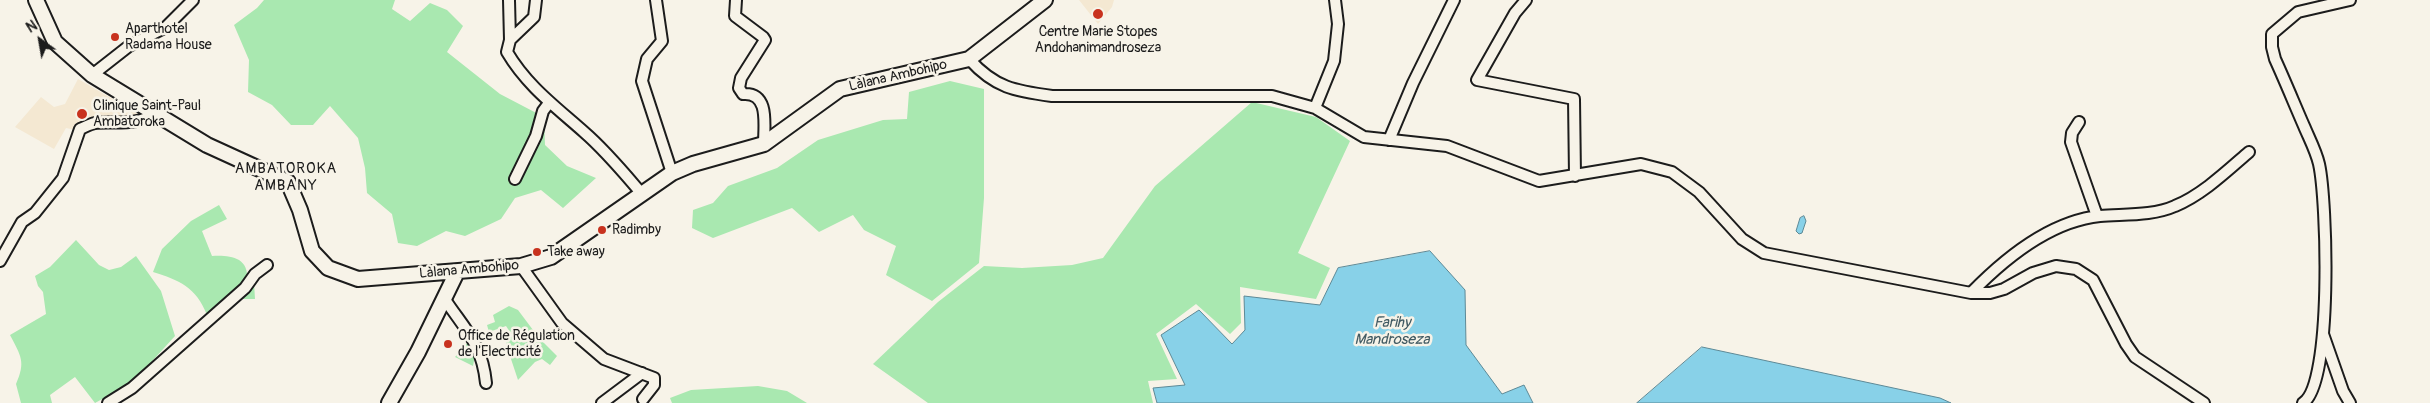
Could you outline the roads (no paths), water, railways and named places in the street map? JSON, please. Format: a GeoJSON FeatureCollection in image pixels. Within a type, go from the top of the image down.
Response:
{"type":"FeatureCollection","features":[{"type":"Feature","properties":{"kind":"street","name":"Làlana Ambohipo"},"geometry":{"type":"LineString","coordinates":[[36,0],[54,42],[92,75],[206,145],[288,182],[300,210],[312,251],[328,268],[358,279],[521,266],[551,257],[672,173],[694,164],[764,144],[840,90],[969,59],[1045,0]]}},
{"type":"Feature","properties":{"kind":"street"},"geometry":{"type":"LineString","coordinates":[[92,75],[129,46],[166,27],[193,0]]}},
{"type":"Feature","properties":{"kind":"street"},"geometry":{"type":"LineString","coordinates":[[509,0],[510,40],[507,52],[519,72],[549,103],[602,149],[642,194]]}},
{"type":"Feature","properties":{"kind":"street"},"geometry":{"type":"LineString","coordinates":[[510,40],[534,17],[536,0]]}},
{"type":"Feature","properties":{"kind":"street"},"geometry":{"type":"LineString","coordinates":[[656,0],[662,41],[647,59],[642,81],[672,173]]}},
{"type":"Feature","properties":{"kind":"street"},"geometry":{"type":"LineString","coordinates":[[736,0],[734,12],[736,16],[765,40],[741,78],[739,88],[743,94],[758,96],[762,103],[764,144]]}},
{"type":"Feature","properties":{"kind":"street"},"geometry":{"type":"LineString","coordinates":[[1315,108],[1334,61],[1338,24],[1335,0]]}},
{"type":"Feature","properties":{"kind":"street"},"geometry":{"type":"LineString","coordinates":[[1389,140],[1413,83],[1454,0]]}},
{"type":"Feature","properties":{"kind":"street"},"geometry":{"type":"LineString","coordinates":[[1526,0],[1515,13],[1477,80],[1574,99],[1575,176]]}},
{"type":"Feature","properties":{"kind":"street"},"geometry":{"type":"LineString","coordinates":[[2303,403],[2308,400],[2317,376],[2327,284],[2321,173],[2314,150],[2275,59],[2272,47],[2272,34],[2298,12],[2350,0]]}},
{"type":"Feature","properties":{"kind":"street"},"geometry":{"type":"LineString","coordinates":[[969,59],[983,74],[1001,86],[1023,92],[1052,96],[1272,96],[1315,108],[1364,137],[1447,146],[1539,181],[1641,164],[1672,172],[1699,192],[1742,239],[1764,254],[1971,293],[1990,293],[2004,289],[2032,273],[2056,266],[2076,269],[2093,280],[2126,344],[2135,357],[2204,403]]}},
{"type":"Feature","properties":{"kind":"street"},"geometry":{"type":"LineString","coordinates":[[515,179],[536,136],[543,111],[549,103]]}},
{"type":"Feature","properties":{"kind":"street"},"geometry":{"type":"LineString","coordinates":[[0,261],[22,222],[35,213],[63,178],[80,129],[93,123],[119,123],[149,118],[154,112]]}},
{"type":"Feature","properties":{"kind":"street"},"geometry":{"type":"LineString","coordinates":[[2079,122],[2072,133],[2071,142],[2097,216]]}},
{"type":"Feature","properties":{"kind":"street"},"geometry":{"type":"LineString","coordinates":[[1971,293],[2039,237],[2053,230],[2097,216],[2159,212],[2176,206],[2218,179],[2249,152]]}},
{"type":"Feature","properties":{"kind":"street"},"geometry":{"type":"LineString","coordinates":[[108,403],[132,388],[245,288],[255,274],[267,266]]}},
{"type":"Feature","properties":{"kind":"street"},"geometry":{"type":"LineString","coordinates":[[521,266],[562,323],[604,359],[642,373],[655,381],[643,399]]}},
{"type":"Feature","properties":{"kind":"street"},"geometry":{"type":"LineString","coordinates":[[389,403],[457,272]]}},
{"type":"Feature","properties":{"kind":"street"},"geometry":{"type":"LineString","coordinates":[[444,298],[478,346],[484,364],[486,383]]}},
{"type":"Feature","properties":{"kind":"street"},"geometry":{"type":"LineString","coordinates":[[2322,332],[2343,391],[2350,403]]}},
{"type":"Feature","properties":{"kind":"street"},"geometry":{"type":"LineString","coordinates":[[602,403],[642,373]]}},
{"type":"Feature","properties":{"kind":"water"},"geometry":{"type":"Polygon","coordinates":[[[1804,216],[1806,221],[1802,233],[1799,234],[1796,231],[1800,218],[1804,216]]]}},
{"type":"Feature","properties":{"kind":"water","name":"Farihy Mandroseza"},"geometry":{"type":"Polygon","coordinates":[[[1430,251],[1465,290],[1466,345],[1502,394],[1524,385],[1533,403],[1157,403],[1153,388],[1185,385],[1161,335],[1199,310],[1232,344],[1245,330],[1244,296],[1320,305],[1338,268],[1430,251]]]}},
{"type":"Feature","properties":{"kind":"water"},"geometry":{"type":"Polygon","coordinates":[[[1702,347],[1940,398],[1951,403],[1637,403],[1702,347]]]}},
{"type":"Feature","properties":{"kind":"place","name":"Centre Marie Stopes Andohanimandroseza"},"geometry":{"type":"Point","coordinates":[1098,14]}},
{"type":"Feature","properties":{"kind":"place","name":"Aparthotel Radama House"},"geometry":{"type":"Point","coordinates":[115,37]}},
{"type":"Feature","properties":{"kind":"place","name":"Clinique Saint-Paul Ambatoroka"},"geometry":{"type":"Point","coordinates":[82,114]}},
{"type":"Feature","properties":{"kind":"place","name":"Radimby"},"geometry":{"type":"Point","coordinates":[602,230]}},
{"type":"Feature","properties":{"kind":"place","name":"Take away"},"geometry":{"type":"Point","coordinates":[537,252]}},
{"type":"Feature","properties":{"kind":"place","name":"Office de Régulation de l'Electricité"},"geometry":{"type":"Point","coordinates":[448,344]}},
{"type":"Feature","properties":{"kind":"district","name":"AMBATOROKA AMBANY"},"geometry":{"type":"Point","coordinates":[286,178]}}]}
